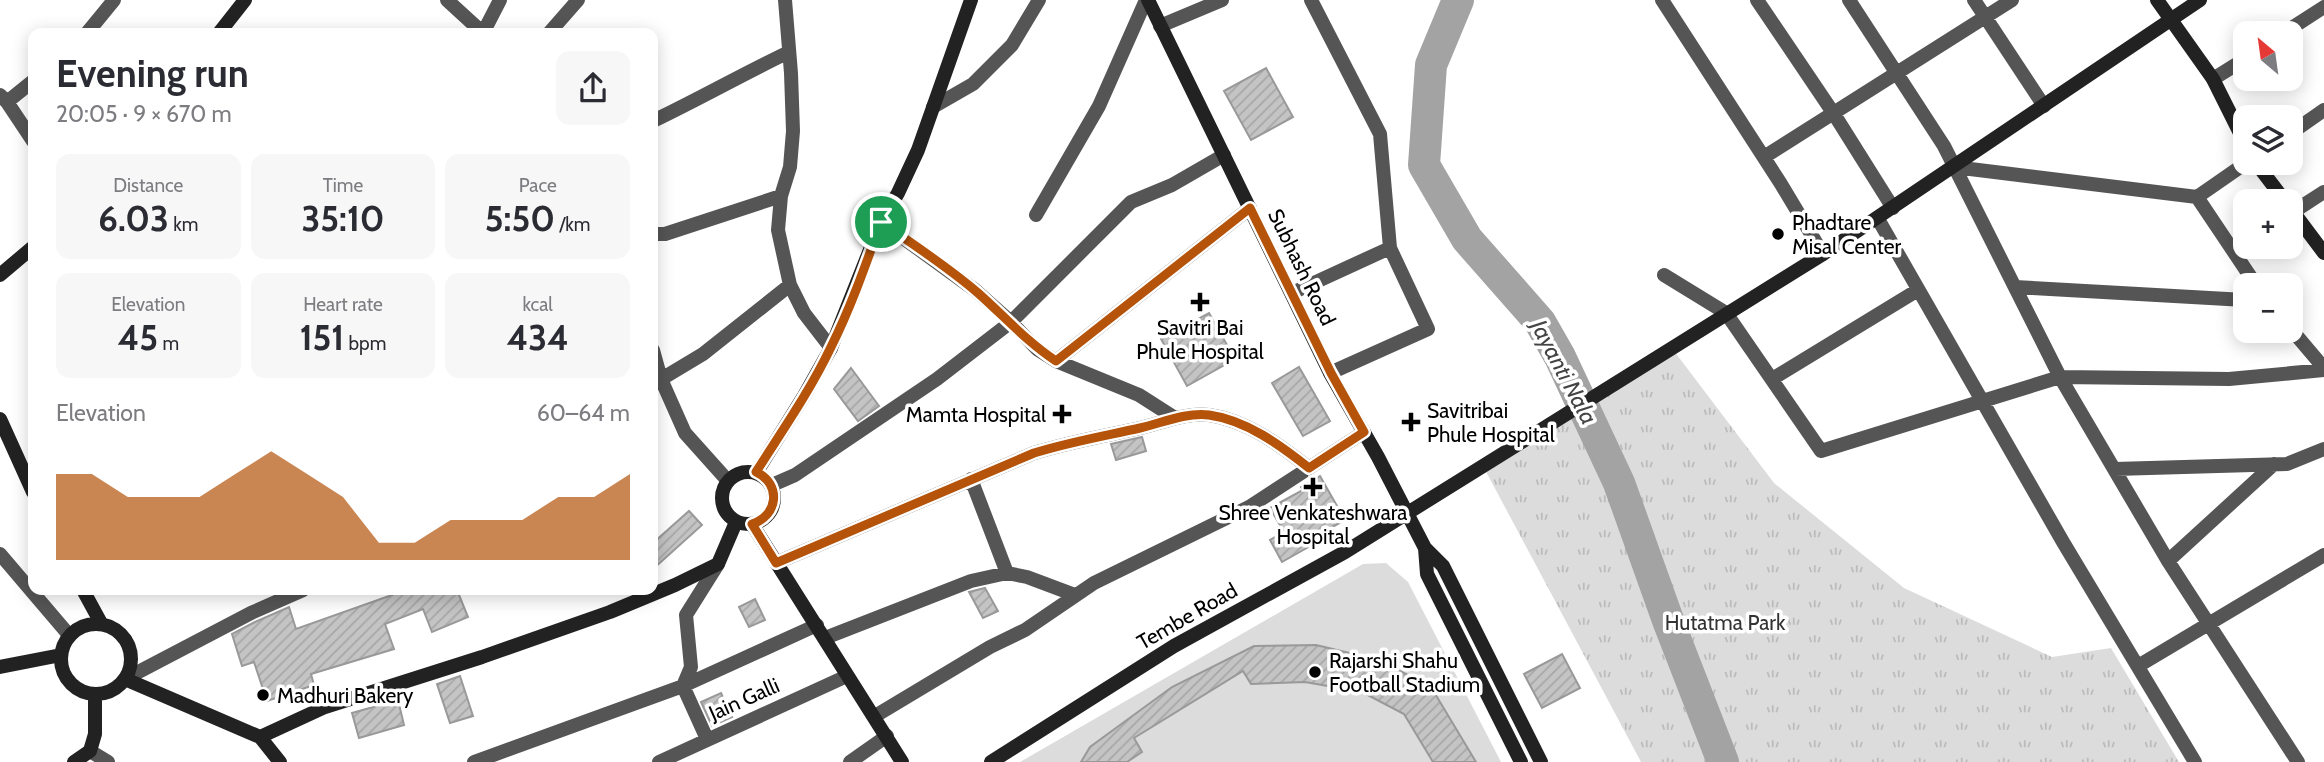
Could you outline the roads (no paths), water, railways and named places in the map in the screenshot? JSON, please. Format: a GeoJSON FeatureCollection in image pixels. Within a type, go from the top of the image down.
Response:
{"type":"FeatureCollection","features":[{"type":"Feature","properties":{"kind":"main road"},"geometry":{"type":"LineString","coordinates":[[223,28],[245,0]]}},
{"type":"Feature","properties":{"kind":"main road"},"geometry":{"type":"LineString","coordinates":[[756,472],[831,348],[881,222],[918,150],[971,0]]}},
{"type":"Feature","properties":{"kind":"main road","name":"Subhash Road"},"geometry":{"type":"LineString","coordinates":[[1147,0],[1331,373],[1425,548],[1443,566],[1541,762]]}},
{"type":"Feature","properties":{"kind":"main road"},"geometry":{"type":"LineString","coordinates":[[2157,0],[2213,79],[2233,119]]}},
{"type":"Feature","properties":{"kind":"main road","name":"Tembe Road"},"geometry":{"type":"LineString","coordinates":[[991,762],[1174,646],[1345,552],[1878,219],[2200,0]]}},
{"type":"Feature","properties":{"kind":"main road"},"geometry":{"type":"LineString","coordinates":[[2265,175],[2276,189]]}},
{"type":"Feature","properties":{"kind":"main road"},"geometry":{"type":"LineString","coordinates":[[2303,225],[2324,253]]}},
{"type":"Feature","properties":{"kind":"main road"},"geometry":{"type":"LineString","coordinates":[[0,275],[28,251]]}},
{"type":"Feature","properties":{"kind":"main road"},"geometry":{"type":"LineString","coordinates":[[0,419],[28,481]]}},
{"type":"Feature","properties":{"kind":"main road"},"geometry":{"type":"LineString","coordinates":[[741,472],[756,472],[772,485],[775,499],[770,513],[752,524],[736,522],[729,517],[722,503],[723,487],[741,472]]}},
{"type":"Feature","properties":{"kind":"main road"},"geometry":{"type":"LineString","coordinates":[[658,592],[718,564],[736,522]]}},
{"type":"Feature","properties":{"kind":"main road"},"geometry":{"type":"LineString","coordinates":[[752,524],[902,762]]}},
{"type":"Feature","properties":{"kind":"main road","name":"Subhash Road"},"geometry":{"type":"LineString","coordinates":[[1425,548],[1427,574],[1521,762]]}},
{"type":"Feature","properties":{"kind":"main road"},"geometry":{"type":"LineString","coordinates":[[85,595],[101,623]]}},
{"type":"Feature","properties":{"kind":"main road"},"geometry":{"type":"LineString","coordinates":[[260,737],[326,707],[469,661],[652,595]]}},
{"type":"Feature","properties":{"kind":"main road"},"geometry":{"type":"LineString","coordinates":[[101,623],[122,634],[132,656],[125,679],[117,687],[95,694],[74,686],[61,667],[61,655],[69,635],[89,624],[101,623]]}},
{"type":"Feature","properties":{"kind":"main road"},"geometry":{"type":"LineString","coordinates":[[0,667],[61,655]]}},
{"type":"Feature","properties":{"kind":"main road"},"geometry":{"type":"LineString","coordinates":[[125,679],[260,737],[280,762]]}},
{"type":"Feature","properties":{"kind":"main road"},"geometry":{"type":"LineString","coordinates":[[74,762],[90,751],[95,734],[95,694]]}},
{"type":"Feature","properties":{"kind":"street"},"geometry":{"type":"LineString","coordinates":[[92,28],[114,0]]}},
{"type":"Feature","properties":{"kind":"street"},"geometry":{"type":"LineString","coordinates":[[447,0],[478,28]]}},
{"type":"Feature","properties":{"kind":"street"},"geometry":{"type":"LineString","coordinates":[[486,28],[500,0]]}},
{"type":"Feature","properties":{"kind":"street"},"geometry":{"type":"LineString","coordinates":[[553,28],[578,0]]}},
{"type":"Feature","properties":{"kind":"street"},"geometry":{"type":"LineString","coordinates":[[785,0],[793,131],[790,167],[781,196],[778,230],[790,285],[804,313],[831,348]]}},
{"type":"Feature","properties":{"kind":"street"},"geometry":{"type":"LineString","coordinates":[[933,107],[973,84],[1012,45],[1039,0]]}},
{"type":"Feature","properties":{"kind":"street"},"geometry":{"type":"LineString","coordinates":[[1036,215],[1099,106],[1147,0]]}},
{"type":"Feature","properties":{"kind":"street"},"geometry":{"type":"LineString","coordinates":[[1160,26],[1222,0]]}},
{"type":"Feature","properties":{"kind":"street"},"geometry":{"type":"LineString","coordinates":[[1311,0],[1380,134],[1390,247],[1428,329],[1331,373]]}},
{"type":"Feature","properties":{"kind":"street"},"geometry":{"type":"LineString","coordinates":[[1662,0],[1822,254]]}},
{"type":"Feature","properties":{"kind":"street"},"geometry":{"type":"LineString","coordinates":[[1757,0],[1893,208]]}},
{"type":"Feature","properties":{"kind":"street"},"geometry":{"type":"LineString","coordinates":[[1849,0],[1944,146],[2060,377],[2168,561],[2298,762]]}},
{"type":"Feature","properties":{"kind":"street"},"geometry":{"type":"LineString","coordinates":[[1974,0],[2044,106]]}},
{"type":"Feature","properties":{"kind":"street"},"geometry":{"type":"LineString","coordinates":[[1764,158],[2012,0]]}},
{"type":"Feature","properties":{"kind":"street"},"geometry":{"type":"LineString","coordinates":[[2302,21],[2324,7]]}},
{"type":"Feature","properties":{"kind":"street"},"geometry":{"type":"LineString","coordinates":[[658,119],[697,100],[727,81],[789,52]]}},
{"type":"Feature","properties":{"kind":"street"},"geometry":{"type":"LineString","coordinates":[[2213,79],[2233,66]]}},
{"type":"Feature","properties":{"kind":"street"},"geometry":{"type":"LineString","coordinates":[[28,84],[4,99],[28,134]]}},
{"type":"Feature","properties":{"kind":"street"},"geometry":{"type":"LineString","coordinates":[[2303,124],[2324,110]]}},
{"type":"Feature","properties":{"kind":"street"},"geometry":{"type":"LineString","coordinates":[[772,485],[794,475],[937,380],[1012,322],[1131,202],[1172,186],[1224,155]]}},
{"type":"Feature","properties":{"kind":"street"},"geometry":{"type":"LineString","coordinates":[[1954,167],[2197,197],[2233,172]]}},
{"type":"Feature","properties":{"kind":"street"},"geometry":{"type":"LineString","coordinates":[[2303,201],[2324,192]]}},
{"type":"Feature","properties":{"kind":"street"},"geometry":{"type":"LineString","coordinates":[[658,234],[781,196]]}},
{"type":"Feature","properties":{"kind":"street"},"geometry":{"type":"LineString","coordinates":[[2197,197],[2248,273]]}},
{"type":"Feature","properties":{"kind":"street"},"geometry":{"type":"LineString","coordinates":[[1056,361],[1250,208]]}},
{"type":"Feature","properties":{"kind":"street"},"geometry":{"type":"LineString","coordinates":[[1878,219],[2195,762]]}},
{"type":"Feature","properties":{"kind":"street"},"geometry":{"type":"LineString","coordinates":[[881,222],[975,290],[1012,322],[1037,349],[1056,361],[1139,395],[1175,418]]}},
{"type":"Feature","properties":{"kind":"street"},"geometry":{"type":"LineString","coordinates":[[1292,293],[1390,247]]}},
{"type":"Feature","properties":{"kind":"street"},"geometry":{"type":"LineString","coordinates":[[1664,275],[1726,313],[1821,451],[2060,377],[2229,379],[2324,369]]}},
{"type":"Feature","properties":{"kind":"street"},"geometry":{"type":"LineString","coordinates":[[658,381],[703,354],[790,285]]}},
{"type":"Feature","properties":{"kind":"street"},"geometry":{"type":"LineString","coordinates":[[2015,287],[2233,299]]}},
{"type":"Feature","properties":{"kind":"street"},"geometry":{"type":"LineString","coordinates":[[1772,379],[1919,290]]}},
{"type":"Feature","properties":{"kind":"street"},"geometry":{"type":"LineString","coordinates":[[2303,343],[2324,369]]}},
{"type":"Feature","properties":{"kind":"street"},"geometry":{"type":"LineString","coordinates":[[658,384],[685,433],[728,481]]}},
{"type":"Feature","properties":{"kind":"street"},"geometry":{"type":"LineString","coordinates":[[776,563],[1034,453],[1073,441],[1175,418],[1207,415],[1233,422],[1251,429],[1286,450],[1309,468]]}},
{"type":"Feature","properties":{"kind":"street"},"geometry":{"type":"LineString","coordinates":[[875,716],[990,647],[1025,630],[1094,583],[1249,507],[1364,432]]}},
{"type":"Feature","properties":{"kind":"street"},"geometry":{"type":"LineString","coordinates":[[2115,469],[2287,464],[2324,449]]}},
{"type":"Feature","properties":{"kind":"street"},"geometry":{"type":"LineString","coordinates":[[2168,561],[2274,464]]}},
{"type":"Feature","properties":{"kind":"street"},"geometry":{"type":"LineString","coordinates":[[971,480],[1007,573]]}},
{"type":"Feature","properties":{"kind":"street"},"geometry":{"type":"LineString","coordinates":[[0,554],[28,587]]}},
{"type":"Feature","properties":{"kind":"street"},"geometry":{"type":"LineString","coordinates":[[2138,666],[2324,555]]}},
{"type":"Feature","properties":{"kind":"street"},"geometry":{"type":"LineString","coordinates":[[706,739],[683,686],[691,667],[686,615],[718,564]]}},
{"type":"Feature","properties":{"kind":"street"},"geometry":{"type":"LineString","coordinates":[[474,762],[683,686],[821,631],[903,609],[971,581],[1007,573],[1027,577],[1075,595]]}},
{"type":"Feature","properties":{"kind":"street"},"geometry":{"type":"LineString","coordinates":[[35,595],[69,635]]}},
{"type":"Feature","properties":{"kind":"street"},"geometry":{"type":"LineString","coordinates":[[125,679],[251,613],[292,595]]}},
{"type":"Feature","properties":{"kind":"street","name":"Jain Galli"},"geometry":{"type":"LineString","coordinates":[[660,762],[847,677]]}},
{"type":"Feature","properties":{"kind":"street"},"geometry":{"type":"LineString","coordinates":[[850,762],[887,736]]}},
{"type":"Feature","properties":{"kind":"street"},"geometry":{"type":"LineString","coordinates":[[90,751],[108,762]]}},
{"type":"Feature","properties":{"kind":"waterway","name":"Jayanti Nala"},"geometry":{"type":"LineString","coordinates":[[1458,0],[1431,65],[1424,165],[1467,239],[1540,322],[1560,357],[1619,483],[1723,762]]}},
{"type":"Feature","properties":{"kind":"place","name":"Phadtare Misal Center"},"geometry":{"type":"Point","coordinates":[1778,234]}},
{"type":"Feature","properties":{"kind":"place","name":"Savitri Bai Phule Hospital"},"geometry":{"type":"Point","coordinates":[1200,302]}},
{"type":"Feature","properties":{"kind":"place","name":"Mamta Hospital"},"geometry":{"type":"Point","coordinates":[1062,414]}},
{"type":"Feature","properties":{"kind":"place","name":"Savitribai Phule Hospital"},"geometry":{"type":"Point","coordinates":[1411,422]}},
{"type":"Feature","properties":{"kind":"place","name":"Shree Venkateshwara Hospital"},"geometry":{"type":"Point","coordinates":[1313,487]}},
{"type":"Feature","properties":{"kind":"place","name":"Rajarshi Shahu Football Stadium"},"geometry":{"type":"Point","coordinates":[1315,672]}},
{"type":"Feature","properties":{"kind":"place","name":"Madhuri Bakery"},"geometry":{"type":"Point","coordinates":[263,695]}},
{"type":"Feature","properties":{"kind":"park label","name":"Hutatma Park"},"geometry":{"type":"Point","coordinates":[1725,622]}}]}
